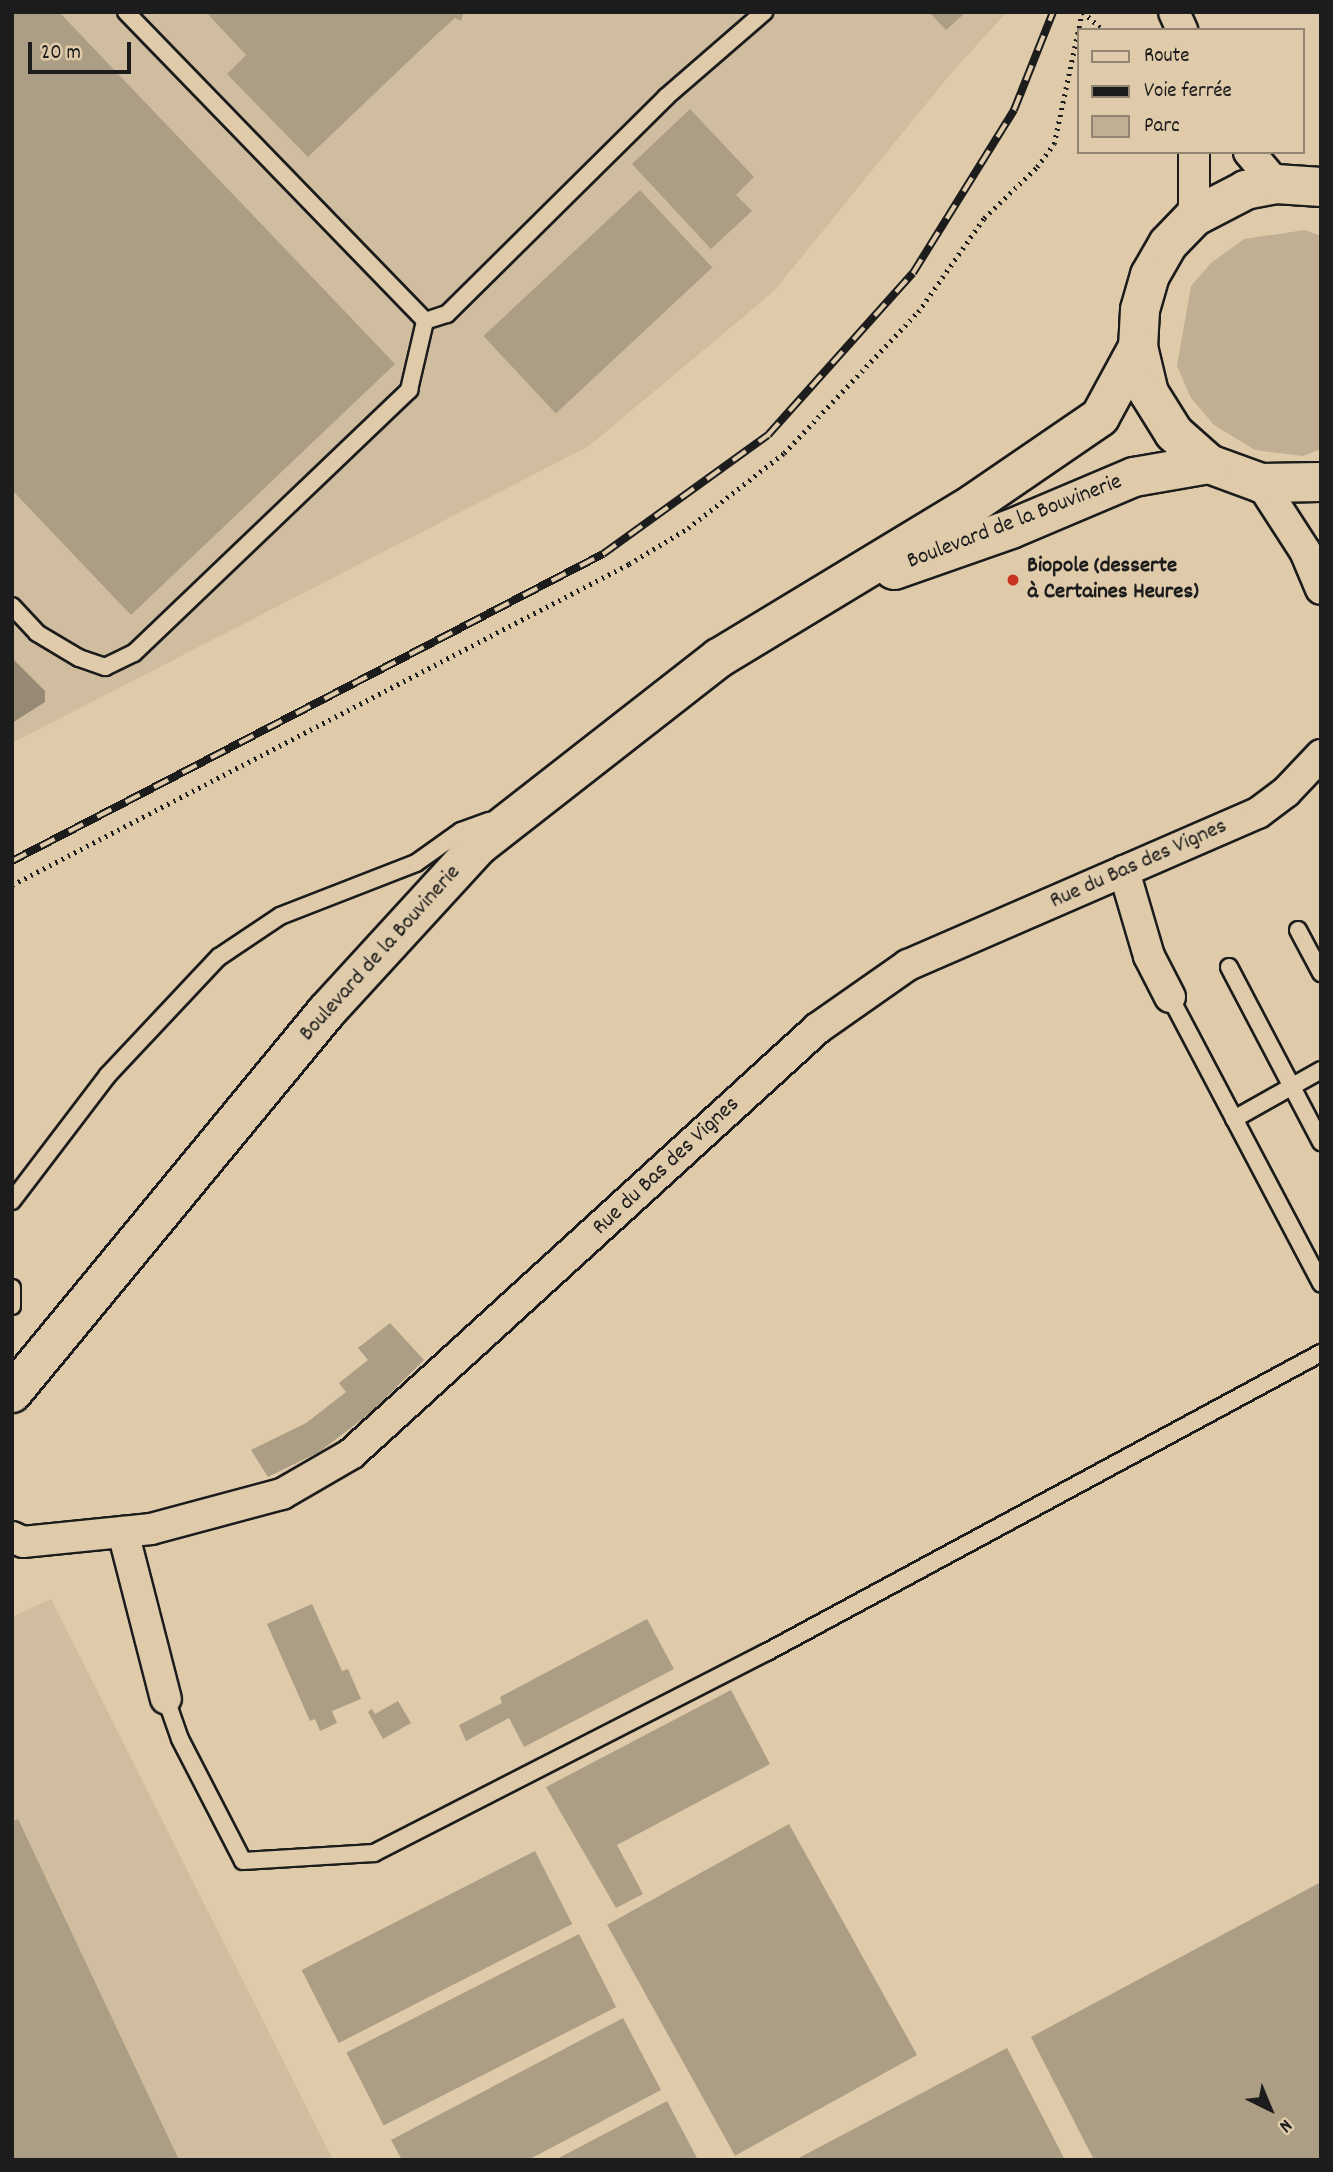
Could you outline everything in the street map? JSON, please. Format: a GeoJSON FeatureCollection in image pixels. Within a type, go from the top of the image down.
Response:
{"type":"FeatureCollection","features":[{"type":"Feature","properties":{"kind":"street"},"geometry":{"type":"LineString","coordinates":[[1194,154],[1194,217]]}},
{"type":"Feature","properties":{"kind":"street"},"geometry":{"type":"LineString","coordinates":[[1251,154],[1276,184]]}},
{"type":"Feature","properties":{"kind":"street"},"geometry":{"type":"LineString","coordinates":[[1321,187],[1276,184],[1246,190],[1194,217],[1168,244],[1150,275],[1140,310],[1138,347],[1149,393],[1167,423],[1209,464],[1261,483],[1321,482]]}},
{"type":"Feature","properties":{"kind":"street","name":"Boulevard de la Bouvinerie"},"geometry":{"type":"LineString","coordinates":[[12,1394],[326,1012],[478,846],[719,658],[973,503],[1100,417],[1138,347]]}},
{"type":"Feature","properties":{"kind":"street","name":"Boulevard de la Bouvinerie"},"geometry":{"type":"LineString","coordinates":[[824,594],[1011,529],[1134,477],[1209,464]]}},
{"type":"Feature","properties":{"kind":"street"},"geometry":{"type":"LineString","coordinates":[[1261,483],[1306,551],[1321,589]]}},
{"type":"Feature","properties":{"kind":"street","name":"Rue du Bas des Vignes"},"geometry":{"type":"LineString","coordinates":[[12,1537],[23,1542],[151,1529],[282,1494],[351,1454],[818,1028],[908,965],[1258,813],[1286,792],[1321,755]]}},
{"type":"Feature","properties":{"kind":"street"},"geometry":{"type":"LineString","coordinates":[[1124,871],[1149,956],[1170,997]]}},
{"type":"Feature","properties":{"kind":"street"},"geometry":{"type":"LineString","coordinates":[[123,1532],[166,1699]]}},
{"type":"Feature","properties":{"kind":"lane"},"geometry":{"type":"LineString","coordinates":[[126,12],[425,321]]}},
{"type":"Feature","properties":{"kind":"lane"},"geometry":{"type":"LineString","coordinates":[[425,321],[447,314],[666,97],[764,12]]}},
{"type":"Feature","properties":{"kind":"lane"},"geometry":{"type":"LineString","coordinates":[[12,607],[37,633],[79,658],[105,667],[134,653],[409,390],[425,321]]}},
{"type":"Feature","properties":{"kind":"lane"},"geometry":{"type":"LineString","coordinates":[[12,1201],[108,1075],[219,957],[280,916],[416,863],[461,831],[530,804]]}},
{"type":"Feature","properties":{"kind":"lane"},"geometry":{"type":"LineString","coordinates":[[1298,930],[1321,973]]}},
{"type":"Feature","properties":{"kind":"lane"},"geometry":{"type":"LineString","coordinates":[[1229,967],[1321,1142]]}},
{"type":"Feature","properties":{"kind":"lane"},"geometry":{"type":"LineString","coordinates":[[1170,997],[1321,1284]]}},
{"type":"Feature","properties":{"kind":"lane"},"geometry":{"type":"LineString","coordinates":[[1234,1119],[1321,1070]]}},
{"type":"Feature","properties":{"kind":"lane"},"geometry":{"type":"LineString","coordinates":[[12,1289],[12,1306]]}},
{"type":"Feature","properties":{"kind":"lane"},"geometry":{"type":"LineString","coordinates":[[166,1699],[180,1739],[243,1861],[374,1853],[767,1652],[1321,1353]]}},
{"type":"Feature","properties":{"kind":"path"},"geometry":{"type":"LineString","coordinates":[[1083,12],[1101,28]]}},
{"type":"Feature","properties":{"kind":"path"},"geometry":{"type":"LineString","coordinates":[[12,885],[629,564],[688,528],[784,453],[918,312],[984,218],[1037,167],[1054,144],[1078,35]]}},
{"type":"Feature","properties":{"kind":"shaded area"},"geometry":{"type":"Polygon","coordinates":[[[12,12],[1007,12],[952,72],[774,291],[589,446],[12,743],[12,12]]]}},
{"type":"Feature","properties":{"kind":"shaded area"},"geometry":{"type":"Polygon","coordinates":[[[12,658],[45,691],[45,702],[12,723],[12,658]]]}},
{"type":"Feature","properties":{"kind":"shaded area"},"geometry":{"type":"Polygon","coordinates":[[[51,1599],[333,2160],[12,2160],[12,1617],[51,1599]]]}},
{"type":"Feature","properties":{"kind":"green space"},"geometry":{"type":"Polygon","coordinates":[[[1305,230],[1321,236],[1321,449],[1303,456],[1255,450],[1214,425],[1191,398],[1177,366],[1191,286],[1211,263],[1244,239],[1305,230]]]}},
{"type":"Feature","properties":{"kind":"building"},"geometry":{"type":"Polygon","coordinates":[[[12,12],[59,12],[395,364],[131,615],[12,490],[12,12]]]}},
{"type":"Feature","properties":{"kind":"building"},"geometry":{"type":"Polygon","coordinates":[[[206,12],[464,12],[461,21],[455,18],[437,34],[308,157],[227,74],[246,55],[206,12]]]}},
{"type":"Feature","properties":{"kind":"building"},"geometry":{"type":"Polygon","coordinates":[[[929,12],[966,12],[946,30],[929,12]]]}},
{"type":"Feature","properties":{"kind":"building"},"geometry":{"type":"Polygon","coordinates":[[[690,109],[754,177],[736,195],[752,211],[711,249],[632,164],[690,109]]]}},
{"type":"Feature","properties":{"kind":"building"},"geometry":{"type":"Polygon","coordinates":[[[640,190],[712,268],[556,413],[483,336],[640,190]]]}},
{"type":"Feature","properties":{"kind":"building"},"geometry":{"type":"Polygon","coordinates":[[[390,1323],[424,1360],[369,1414],[319,1452],[268,1477],[251,1450],[306,1423],[346,1392],[339,1383],[368,1360],[358,1348],[390,1323]]]}},
{"type":"Feature","properties":{"kind":"building"},"geometry":{"type":"Polygon","coordinates":[[[312,1604],[342,1671],[348,1669],[361,1699],[332,1711],[337,1723],[320,1731],[315,1719],[310,1721],[267,1624],[312,1604]]]}},
{"type":"Feature","properties":{"kind":"building"},"geometry":{"type":"Polygon","coordinates":[[[647,1619],[674,1669],[524,1747],[509,1718],[466,1741],[459,1725],[502,1703],[500,1697],[647,1619]]]}},
{"type":"Feature","properties":{"kind":"building"},"geometry":{"type":"Polygon","coordinates":[[[731,1690],[770,1764],[617,1845],[643,1894],[616,1908],[546,1787],[731,1690]]]}},
{"type":"Feature","properties":{"kind":"building"},"geometry":{"type":"Polygon","coordinates":[[[398,1701],[411,1723],[383,1739],[368,1712],[372,1709],[375,1714],[398,1701]]]}},
{"type":"Feature","properties":{"kind":"building"},"geometry":{"type":"Polygon","coordinates":[[[18,1819],[179,2160],[12,2160],[12,1822],[18,1819]]]}},
{"type":"Feature","properties":{"kind":"building"},"geometry":{"type":"Polygon","coordinates":[[[789,1824],[917,2055],[735,2156],[607,1925],[789,1824]]]}},
{"type":"Feature","properties":{"kind":"building"},"geometry":{"type":"Polygon","coordinates":[[[535,1851],[572,1924],[339,2043],[302,1970],[535,1851]]]}},
{"type":"Feature","properties":{"kind":"building"},"geometry":{"type":"Polygon","coordinates":[[[1321,1882],[1321,2160],[1094,2160],[1031,2037],[1321,1882]]]}},
{"type":"Feature","properties":{"kind":"building"},"geometry":{"type":"Polygon","coordinates":[[[579,1934],[616,2007],[384,2126],[346,2052],[579,1934]]]}},
{"type":"Feature","properties":{"kind":"building"},"geometry":{"type":"Polygon","coordinates":[[[623,2018],[661,2090],[528,2160],[402,2160],[391,2140],[623,2018]]]}},
{"type":"Feature","properties":{"kind":"building"},"geometry":{"type":"Polygon","coordinates":[[[1007,2048],[1065,2160],[795,2160],[1007,2048]]]}},
{"type":"Feature","properties":{"kind":"building"},"geometry":{"type":"Polygon","coordinates":[[[667,2101],[698,2160],[555,2160],[667,2101]]]}},
{"type":"Feature","properties":{"kind":"railway"},"geometry":{"type":"LineString","coordinates":[[12,861],[603,554],[768,435],[913,273],[1014,110],[1053,12]]}},
{"type":"Feature","properties":{"kind":"place","name":"Biopole (desserte à Certaines Heures)"},"geometry":{"type":"Point","coordinates":[1013,580]}}]}
